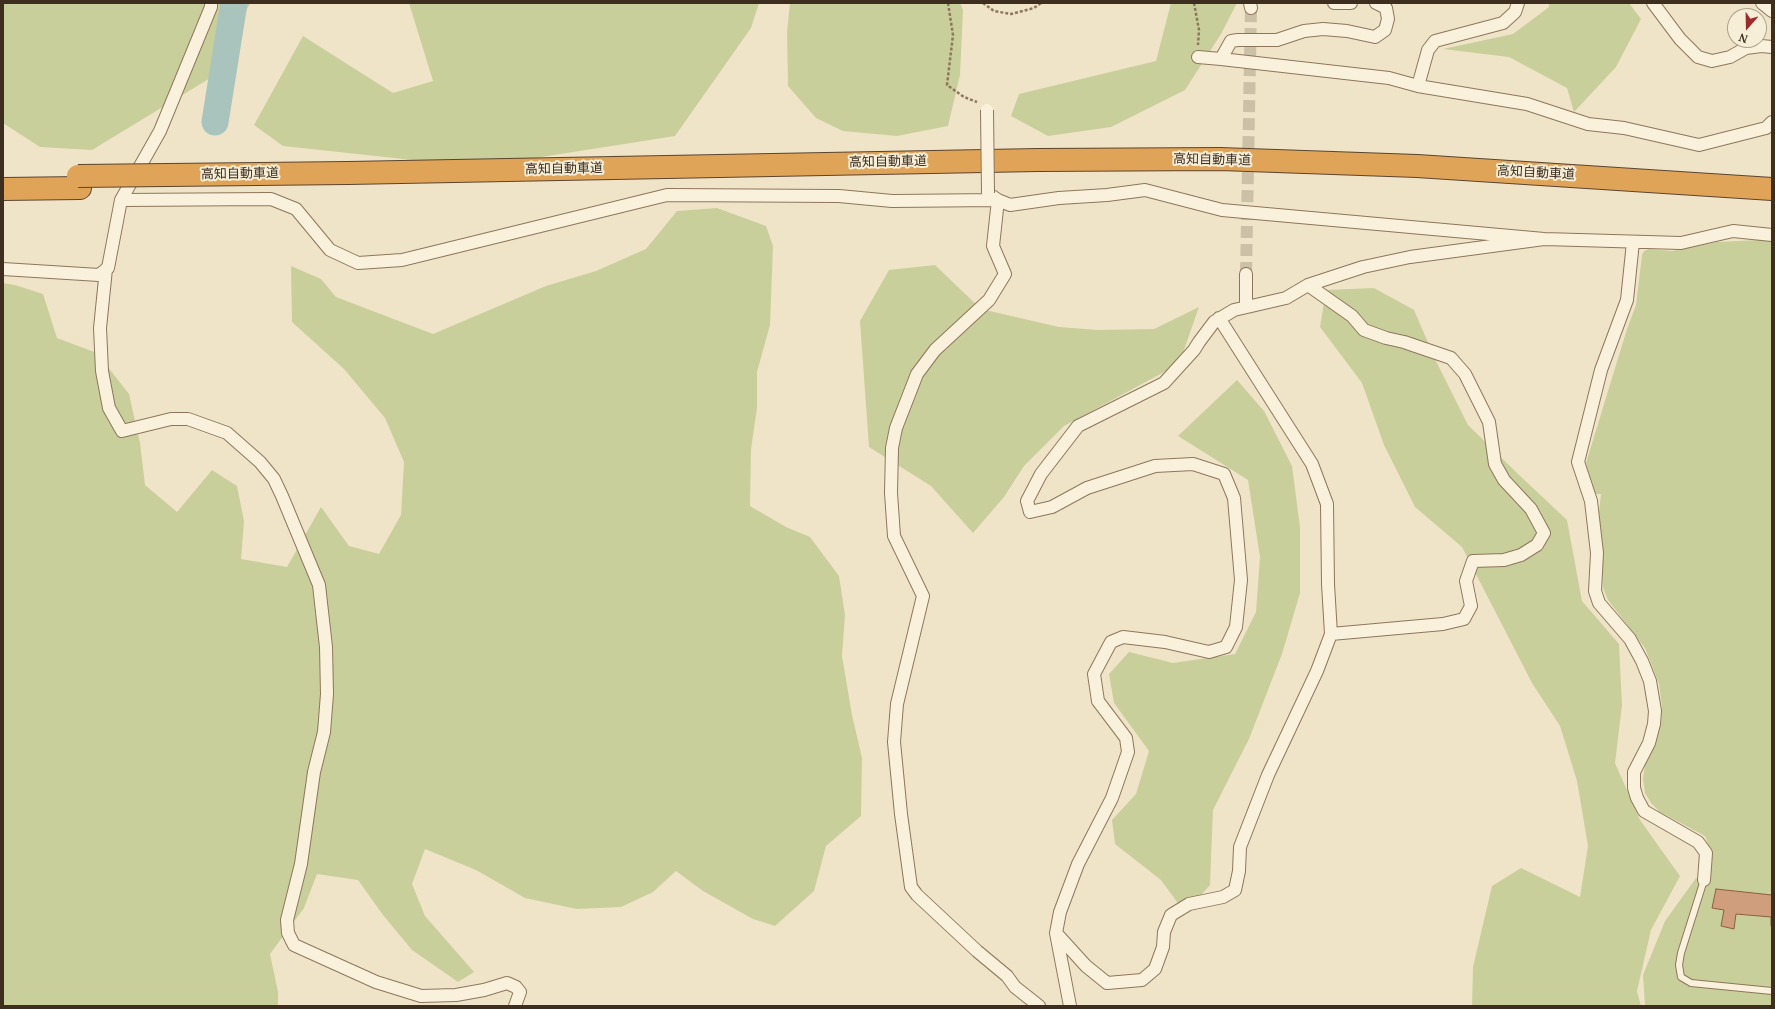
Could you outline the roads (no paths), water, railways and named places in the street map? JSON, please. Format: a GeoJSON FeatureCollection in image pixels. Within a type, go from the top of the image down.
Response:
{"type":"FeatureCollection","features":[{"type":"Feature","properties":{"kind":"highway","name":"高知自動車道"},"geometry":{"type":"LineString","coordinates":[[3,177],[79,182],[348,179],[1030,160],[1220,159],[1418,166],[1772,189]]}},
{"type":"Feature","properties":{"kind":"highway","name":"高知自動車道"},"geometry":{"type":"LineString","coordinates":[[348,179],[536,183],[942,173],[1232,173],[1563,187],[1772,200]]}},
{"type":"Feature","properties":{"kind":"highway","name":"高知自動車道"},"geometry":{"type":"LineString","coordinates":[[3,189],[79,182]]}},
{"type":"Feature","properties":{"kind":"street"},"geometry":{"type":"LineString","coordinates":[[3,269],[99,276],[108,268],[121,200],[160,131],[211,7],[211,3]]}},
{"type":"Feature","properties":{"kind":"street"},"geometry":{"type":"LineString","coordinates":[[1334,3],[1351,3]]}},
{"type":"Feature","properties":{"kind":"street"},"geometry":{"type":"LineString","coordinates":[[1221,59],[1231,42],[1238,40],[1278,40],[1304,31],[1323,29],[1347,31],[1374,37],[1385,30],[1388,19],[1386,8],[1376,3]]}},
{"type":"Feature","properties":{"kind":"street"},"geometry":{"type":"LineString","coordinates":[[1418,86],[1428,50],[1436,41],[1503,23],[1515,12],[1518,3]]}},
{"type":"Feature","properties":{"kind":"street"},"geometry":{"type":"LineString","coordinates":[[1652,3],[1680,39],[1698,57],[1712,61],[1730,57],[1746,48],[1761,46],[1772,47]]}},
{"type":"Feature","properties":{"kind":"street"},"geometry":{"type":"LineString","coordinates":[[1762,3],[1772,11]]}},
{"type":"Feature","properties":{"kind":"street"},"geometry":{"type":"LineString","coordinates":[[1198,57],[1390,78],[1418,86],[1527,104],[1588,124],[1624,128],[1698,146],[1766,128],[1772,122]]}},
{"type":"Feature","properties":{"kind":"street"},"geometry":{"type":"LineString","coordinates":[[986,110],[988,193],[998,200],[1010,205],[1059,198],[1107,195],[1145,190],[1222,210],[1544,239],[1681,242],[1733,231],[1772,235]]}},
{"type":"Feature","properties":{"kind":"street"},"geometry":{"type":"LineString","coordinates":[[121,200],[271,199],[296,210],[330,250],[358,263],[402,260],[667,195],[839,196],[892,201],[998,200]]}},
{"type":"Feature","properties":{"kind":"street"},"geometry":{"type":"LineString","coordinates":[[998,200],[993,246],[1005,274],[989,300],[935,350],[917,374],[896,428],[892,448],[891,493],[894,536],[923,596],[897,704],[894,742],[901,814],[911,887],[917,895],[971,946],[1007,976],[1015,987],[1039,1006]]}},
{"type":"Feature","properties":{"kind":"street"},"geometry":{"type":"LineString","coordinates":[[1070,1006],[1056,933],[1060,912],[1078,864],[1112,798],[1128,752],[1126,738],[1098,701],[1094,674],[1111,642],[1123,637],[1165,642],[1209,652],[1226,647],[1236,627],[1241,580],[1234,498],[1224,474],[1193,464],[1155,466],[1087,488],[1052,507],[1030,512],[1027,501],[1041,474],[1078,426],[1164,383],[1194,350],[1214,322],[1234,310],[1286,298],[1308,285],[1363,267],[1397,260],[1544,239]]}},
{"type":"Feature","properties":{"kind":"street"},"geometry":{"type":"LineString","coordinates":[[1632,242],[1627,300],[1601,370],[1578,462],[1591,501],[1597,552],[1595,591],[1599,603],[1630,639],[1642,661],[1650,681],[1655,711],[1654,724],[1649,742],[1634,772],[1634,788],[1637,798],[1644,811],[1698,842],[1706,853],[1704,880]]}},
{"type":"Feature","properties":{"kind":"street"},"geometry":{"type":"LineString","coordinates":[[106,269],[100,328],[102,371],[109,408],[122,431],[171,419],[188,419],[227,433],[260,462],[274,479],[319,585],[326,648],[327,694],[324,732],[314,772],[301,864],[287,920],[288,933],[294,945],[376,982],[421,996],[456,995],[484,990],[507,983],[516,986],[520,992],[515,1006]]}},
{"type":"Feature","properties":{"kind":"street"},"geometry":{"type":"LineString","coordinates":[[1246,274],[1246,307]]}},
{"type":"Feature","properties":{"kind":"street"},"geometry":{"type":"LineString","coordinates":[[1308,285],[1352,316],[1364,330],[1451,358],[1465,374],[1489,422],[1495,464],[1504,480],[1531,509],[1544,533],[1537,545],[1521,555],[1504,560],[1473,561],[1466,581],[1472,606],[1464,619],[1443,624],[1331,634]]}},
{"type":"Feature","properties":{"kind":"street"},"geometry":{"type":"LineString","coordinates":[[1056,933],[1086,966],[1107,983],[1142,980],[1155,969],[1163,947],[1164,932],[1172,915],[1189,904],[1223,897],[1235,890],[1239,870],[1240,847],[1268,775],[1317,671],[1331,634],[1328,584],[1327,504],[1312,464],[1220,318]]}},
{"type":"Feature","properties":{"kind":"lane"},"geometry":{"type":"LineString","coordinates":[[1704,880],[1681,953],[1679,966],[1681,977],[1692,983],[1772,991]]}},
{"type":"Feature","properties":{"kind":"waterway"},"geometry":{"type":"LineString","coordinates":[[215,122],[234,3]]}},
{"type":"Feature","properties":{"kind":"tunnel"},"geometry":{"type":"LineString","coordinates":[[1246,274],[1251,8]]}}]}
